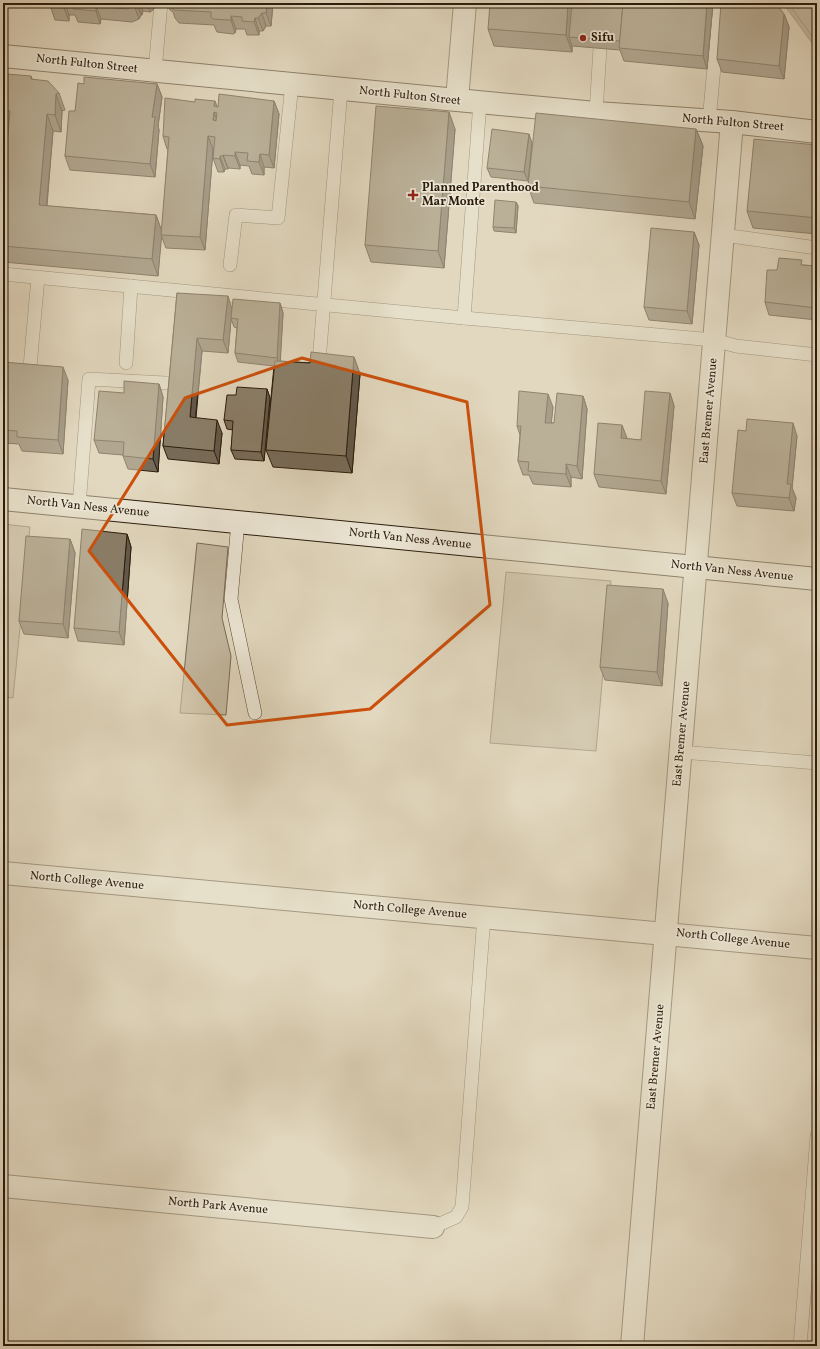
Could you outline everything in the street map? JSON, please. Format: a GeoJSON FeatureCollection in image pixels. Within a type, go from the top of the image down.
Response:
{"type":"FeatureCollection","features":[{"type":"Feature","properties":{"kind":"street"},"geometry":{"type":"LineString","coordinates":[[457,100],[465,3]]}},
{"type":"Feature","properties":{"kind":"street","name":"North Fulton Street"},"geometry":{"type":"LineString","coordinates":[[3,56],[596,113],[732,122],[817,132]]}},
{"type":"Feature","properties":{"kind":"street","name":"East Bremer Avenue"},"geometry":{"type":"LineString","coordinates":[[632,1346],[732,122]]}},
{"type":"Feature","properties":{"kind":"street","name":"North Van Ness Avenue"},"geometry":{"type":"LineString","coordinates":[[3,499],[817,579]]}},
{"type":"Feature","properties":{"kind":"street","name":"North College Avenue"},"geometry":{"type":"LineString","coordinates":[[3,873],[484,916],[817,948]]}},
{"type":"Feature","properties":{"kind":"street","name":"North Park Avenue"},"geometry":{"type":"LineString","coordinates":[[3,1186],[433,1227]]}},
{"type":"Feature","properties":{"kind":"lane"},"geometry":{"type":"LineString","coordinates":[[155,71],[161,3]]}},
{"type":"Feature","properties":{"kind":"lane"},"geometry":{"type":"LineString","coordinates":[[709,121],[720,3]]}},
{"type":"Feature","properties":{"kind":"lane"},"geometry":{"type":"LineString","coordinates":[[596,113],[600,48]]}},
{"type":"Feature","properties":{"kind":"lane"},"geometry":{"type":"LineString","coordinates":[[230,265],[236,215],[278,218],[292,84]]}},
{"type":"Feature","properties":{"kind":"lane"},"geometry":{"type":"LineString","coordinates":[[319,362],[341,89]]}},
{"type":"Feature","properties":{"kind":"lane"},"geometry":{"type":"LineString","coordinates":[[464,318],[480,102]]}},
{"type":"Feature","properties":{"kind":"lane"},"geometry":{"type":"LineString","coordinates":[[723,235],[817,248]]}},
{"type":"Feature","properties":{"kind":"lane"},"geometry":{"type":"LineString","coordinates":[[3,274],[464,318],[714,340],[736,346],[817,355]]}},
{"type":"Feature","properties":{"kind":"lane"},"geometry":{"type":"LineString","coordinates":[[30,367],[38,278]]}},
{"type":"Feature","properties":{"kind":"lane"},"geometry":{"type":"LineString","coordinates":[[126,363],[132,286]]}},
{"type":"Feature","properties":{"kind":"lane"},"geometry":{"type":"LineString","coordinates":[[79,506],[89,379],[165,383]]}},
{"type":"Feature","properties":{"kind":"lane"},"geometry":{"type":"LineString","coordinates":[[238,522],[230,599],[255,713]]}},
{"type":"Feature","properties":{"kind":"lane"},"geometry":{"type":"LineString","coordinates":[[681,752],[817,763]]}},
{"type":"Feature","properties":{"kind":"lane"},"geometry":{"type":"LineString","coordinates":[[433,1227],[456,1217],[462,1207],[484,916]]}},
{"type":"Feature","properties":{"kind":"lane"},"geometry":{"type":"LineString","coordinates":[[800,1346],[817,1136]]}},
{"type":"Feature","properties":{"kind":"highlighted area"},"geometry":{"type":"Polygon","coordinates":[[[302,358],[467,402],[490,605],[370,709],[227,725],[89,551],[185,398],[302,358]]]}},
{"type":"Feature","properties":{"kind":"shaded area"},"geometry":{"type":"Polygon","coordinates":[[[3,524],[30,527],[13,698],[3,697],[3,524]]]}},
{"type":"Feature","properties":{"kind":"shaded area"},"geometry":{"type":"Polygon","coordinates":[[[197,543],[228,547],[222,618],[231,656],[226,715],[180,713],[197,543]]]}},
{"type":"Feature","properties":{"kind":"shaded area"},"geometry":{"type":"Polygon","coordinates":[[[506,572],[611,581],[596,751],[490,743],[506,572]]]}},
{"type":"Feature","properties":{"kind":"water"},"geometry":{"type":"Polygon","coordinates":[[[783,3],[817,3],[817,50],[783,3]]]}},
{"type":"Feature","properties":{"kind":"building"},"geometry":{"type":"Polygon","coordinates":[[[51,3],[64,3],[64,8],[51,7],[51,3]]]}},
{"type":"Feature","properties":{"kind":"building"},"geometry":{"type":"Polygon","coordinates":[[[74,3],[135,3],[127,9],[96,6],[96,11],[73,9],[74,3]]]}},
{"type":"Feature","properties":{"kind":"building"},"geometry":{"type":"Polygon","coordinates":[[[170,3],[267,3],[266,13],[262,13],[258,18],[255,18],[254,22],[242,21],[242,17],[231,16],[231,20],[213,19],[211,17],[211,12],[174,10],[170,3]]]}},
{"type":"Feature","properties":{"kind":"building"},"geometry":{"type":"Polygon","coordinates":[[[490,3],[568,3],[566,35],[488,29],[490,3]]]}},
{"type":"Feature","properties":{"kind":"building"},"geometry":{"type":"Polygon","coordinates":[[[572,3],[623,3],[620,41],[569,37],[572,3]]]}},
{"type":"Feature","properties":{"kind":"building"},"geometry":{"type":"Polygon","coordinates":[[[623,3],[707,3],[703,56],[619,48],[623,3]]]}},
{"type":"Feature","properties":{"kind":"building"},"geometry":{"type":"Polygon","coordinates":[[[721,3],[776,3],[784,14],[779,66],[717,59],[721,3]]]}},
{"type":"Feature","properties":{"kind":"building"},"geometry":{"type":"Polygon","coordinates":[[[7,74],[31,76],[31,79],[48,81],[59,93],[56,94],[55,115],[47,114],[39,205],[156,215],[152,259],[3,246],[3,191],[10,111],[4,111],[7,74]]]}},
{"type":"Feature","properties":{"kind":"building"},"geometry":{"type":"Polygon","coordinates":[[[84,77],[157,84],[152,117],[155,117],[150,164],[65,156],[69,111],[75,111],[78,83],[84,84],[84,77]]]}},
{"type":"Feature","properties":{"kind":"building"},"geometry":{"type":"Polygon","coordinates":[[[219,94],[274,101],[269,155],[260,154],[259,162],[247,161],[248,153],[235,152],[235,156],[223,155],[220,156],[220,159],[213,158],[215,137],[208,136],[200,237],[161,235],[169,137],[163,136],[165,98],[195,102],[195,99],[215,101],[214,106],[218,107],[219,94]],[[214,112],[213,120],[216,121],[217,113],[214,112]]]}},
{"type":"Feature","properties":{"kind":"building","name":"Planned Parenthood Mar Monte"},"geometry":{"type":"Polygon","coordinates":[[[376,106],[449,112],[438,251],[365,245],[376,106]]]}},
{"type":"Feature","properties":{"kind":"building"},"geometry":{"type":"Polygon","coordinates":[[[536,113],[696,129],[689,202],[528,186],[536,113]]]}},
{"type":"Feature","properties":{"kind":"building"},"geometry":{"type":"Polygon","coordinates":[[[492,129],[529,134],[524,172],[487,168],[492,129]]]}},
{"type":"Feature","properties":{"kind":"building"},"geometry":{"type":"Polygon","coordinates":[[[754,139],[817,145],[817,218],[747,211],[754,139]]]}},
{"type":"Feature","properties":{"kind":"building"},"geometry":{"type":"Polygon","coordinates":[[[495,200],[516,202],[514,228],[493,227],[495,200]]]}},
{"type":"Feature","properties":{"kind":"building"},"geometry":{"type":"Polygon","coordinates":[[[651,228],[694,232],[687,311],[644,307],[651,228]]]}},
{"type":"Feature","properties":{"kind":"building"},"geometry":{"type":"Polygon","coordinates":[[[779,258],[802,260],[801,265],[817,266],[817,308],[765,302],[767,270],[777,270],[779,258]]]}},
{"type":"Feature","properties":{"kind":"building"},"geometry":{"type":"Polygon","coordinates":[[[177,293],[228,296],[223,340],[197,338],[190,417],[217,420],[214,451],[163,446],[177,293]]]}},
{"type":"Feature","properties":{"kind":"building"},"geometry":{"type":"Polygon","coordinates":[[[233,299],[280,303],[277,358],[235,353],[238,319],[231,318],[233,299]]]}},
{"type":"Feature","properties":{"kind":"building"},"geometry":{"type":"Polygon","coordinates":[[[311,352],[354,357],[346,456],[266,450],[275,361],[310,363],[311,352]]]}},
{"type":"Feature","properties":{"kind":"building"},"geometry":{"type":"Polygon","coordinates":[[[3,362],[63,367],[58,440],[17,437],[17,431],[3,430],[3,362]]]}},
{"type":"Feature","properties":{"kind":"building"},"geometry":{"type":"Polygon","coordinates":[[[124,381],[159,384],[153,459],[123,456],[124,442],[94,440],[99,391],[124,393],[124,381]]]}},
{"type":"Feature","properties":{"kind":"building"},"geometry":{"type":"Polygon","coordinates":[[[237,387],[267,389],[261,452],[231,450],[233,421],[224,420],[227,395],[236,395],[237,387]]]}},
{"type":"Feature","properties":{"kind":"building"},"geometry":{"type":"Polygon","coordinates":[[[519,391],[548,394],[545,423],[554,423],[557,393],[583,396],[577,466],[566,464],[566,474],[528,471],[529,462],[518,461],[521,426],[517,426],[519,391]]]}},
{"type":"Feature","properties":{"kind":"building"},"geometry":{"type":"Polygon","coordinates":[[[645,391],[670,393],[661,481],[594,474],[598,423],[622,425],[621,438],[641,440],[645,391]]]}},
{"type":"Feature","properties":{"kind":"building"},"geometry":{"type":"Polygon","coordinates":[[[747,419],[793,423],[787,484],[791,484],[789,498],[732,493],[738,430],[746,431],[747,419]]]}},
{"type":"Feature","properties":{"kind":"building"},"geometry":{"type":"Polygon","coordinates":[[[82,529],[127,534],[119,632],[74,628],[82,529]]]}},
{"type":"Feature","properties":{"kind":"building"},"geometry":{"type":"Polygon","coordinates":[[[26,536],[70,539],[63,624],[19,621],[26,536]]]}},
{"type":"Feature","properties":{"kind":"building"},"geometry":{"type":"Polygon","coordinates":[[[607,585],[663,589],[657,672],[600,667],[607,585]]]}},
{"type":"Feature","properties":{"kind":"place","name":"Sifu"},"geometry":{"type":"Point","coordinates":[583,38]}},
{"type":"Feature","properties":{"kind":"place","name":"Planned Parenthood Mar Monte"},"geometry":{"type":"Point","coordinates":[413,195]}}]}
